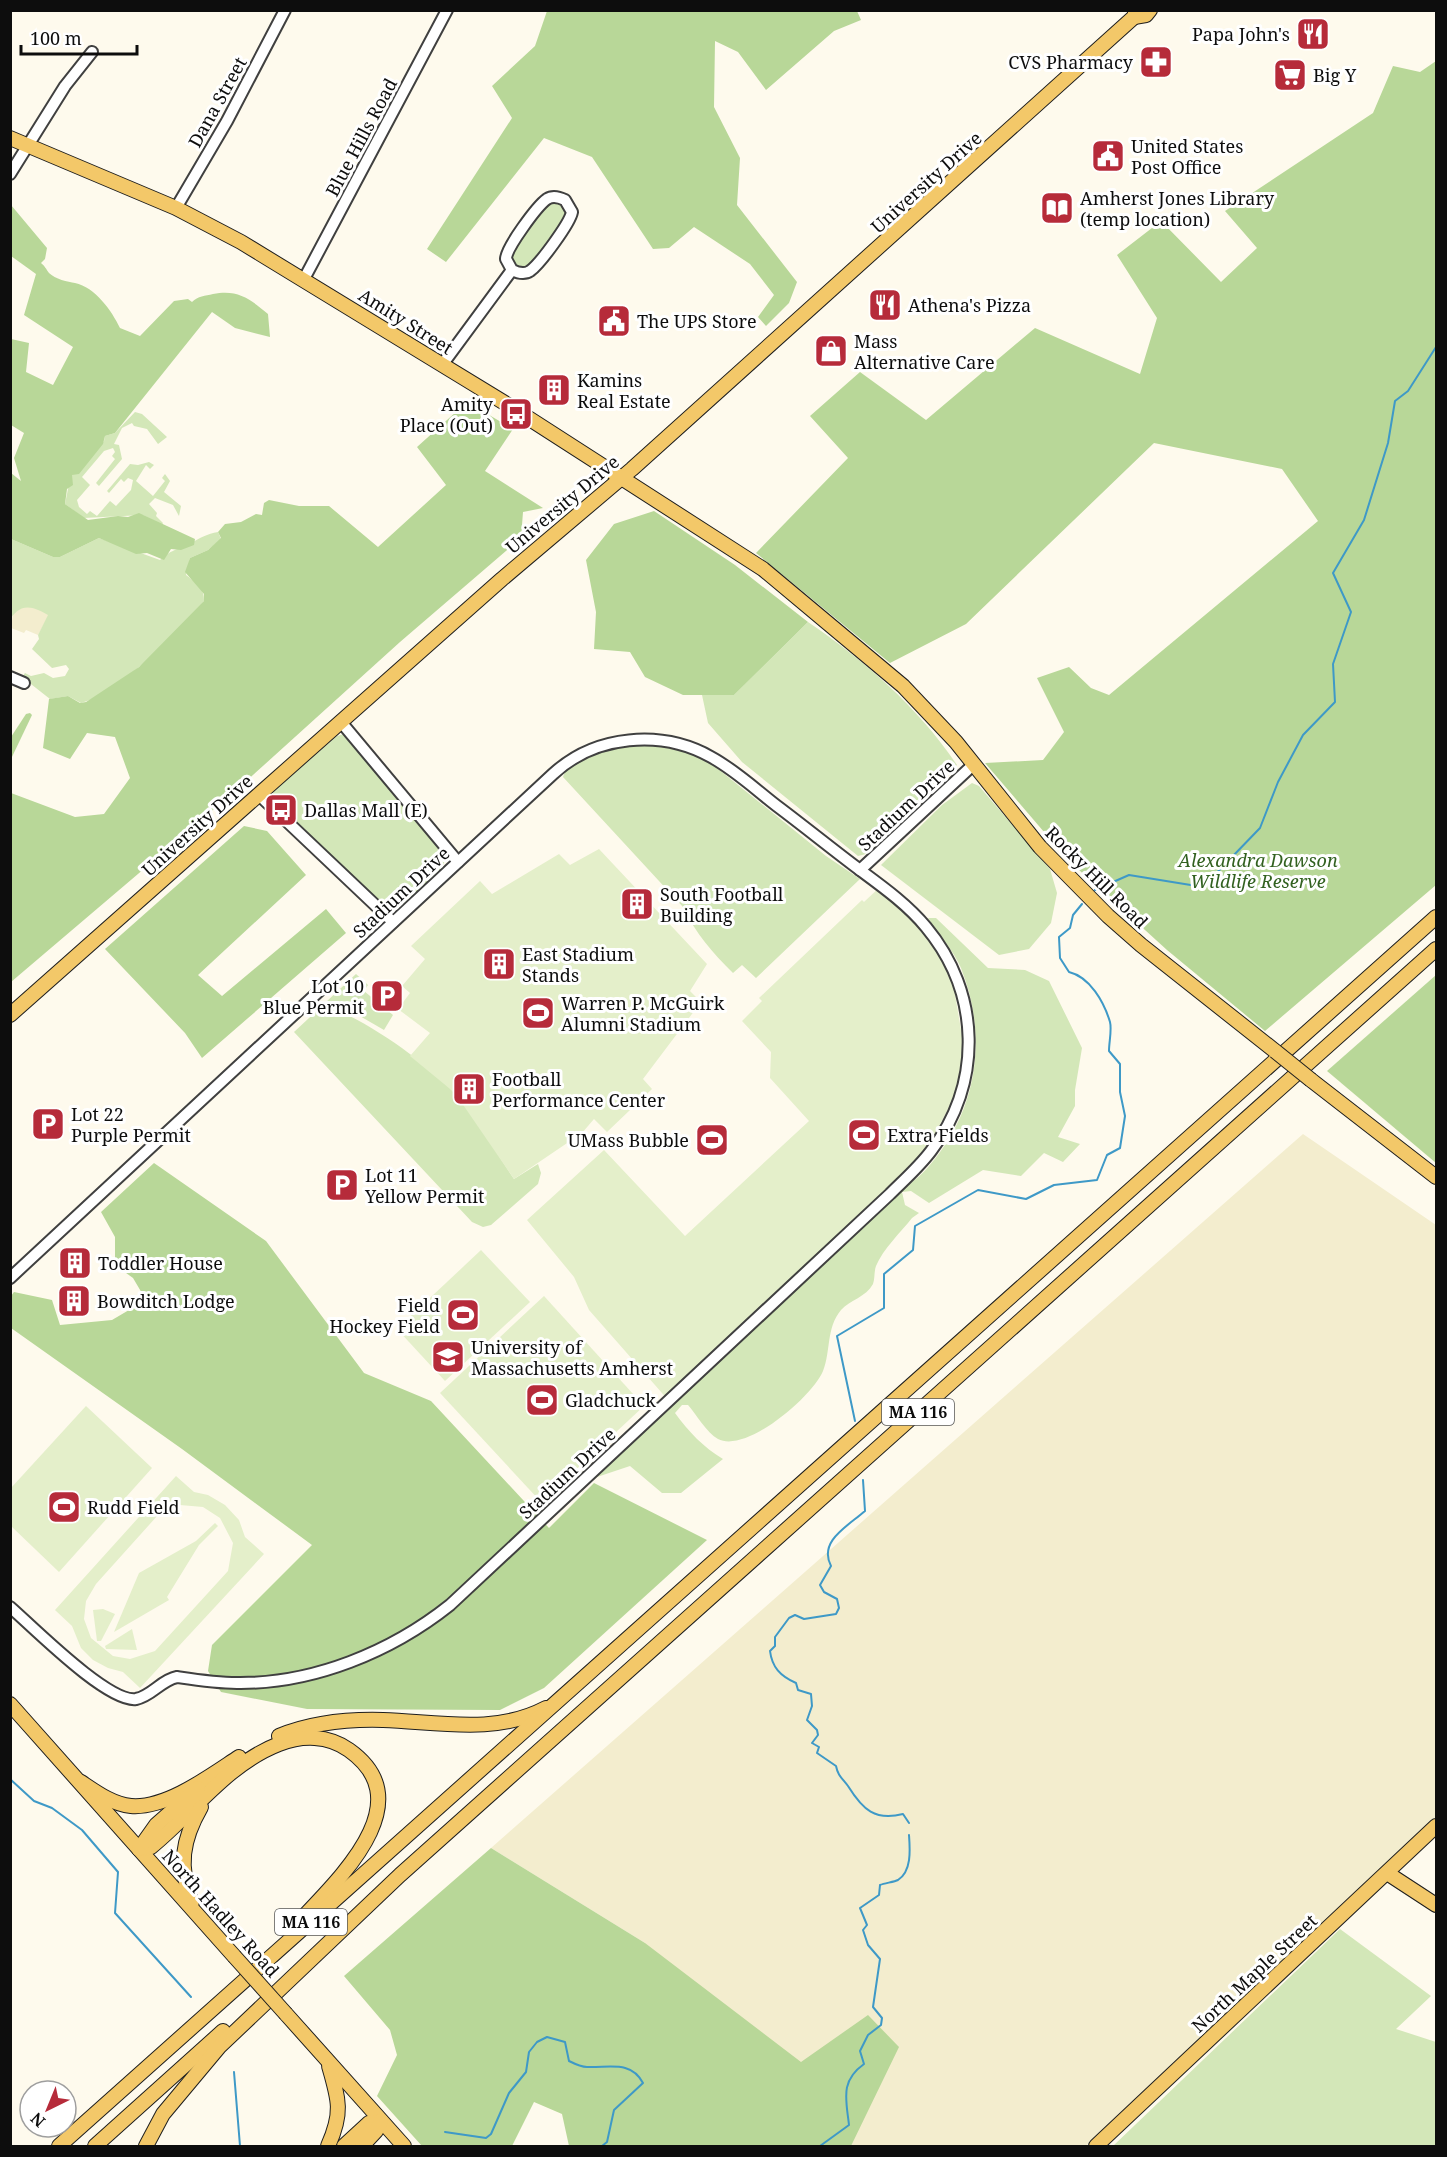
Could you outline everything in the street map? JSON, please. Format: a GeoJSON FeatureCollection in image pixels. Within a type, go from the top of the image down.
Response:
{"type":"FeatureCollection","features":[{"type":"Feature","properties":{"kind":"main road","name":"University Drive"},"geometry":{"type":"LineString","coordinates":[[10,1015],[502,579],[621,478],[1135,14],[1146,15],[1150,10]]}},
{"type":"Feature","properties":{"kind":"main road","name":"Amity Street"},"geometry":{"type":"LineString","coordinates":[[10,138],[176,208],[304,279],[763,569]]}},
{"type":"Feature","properties":{"kind":"main road","name":"Rocky Hill Road"},"geometry":{"type":"LineString","coordinates":[[763,569],[894,677],[938,721],[1040,847],[1133,939],[1437,1177]]}},
{"type":"Feature","properties":{"kind":"main road","name":"MA 116"},"geometry":{"type":"LineString","coordinates":[[59,2146],[1437,917]]}},
{"type":"Feature","properties":{"kind":"main road","name":"MA 116"},"geometry":{"type":"LineString","coordinates":[[95,2146],[1437,949]]}},
{"type":"Feature","properties":{"kind":"main road"},"geometry":{"type":"LineString","coordinates":[[139,1849],[151,1847],[216,1779],[268,1740],[318,1724],[369,1720],[497,1725],[533,1715],[564,1698]]}},
{"type":"Feature","properties":{"kind":"main road","name":"North Hadley Road"},"geometry":{"type":"LineString","coordinates":[[10,1704],[404,2146]]}},
{"type":"Feature","properties":{"kind":"main road"},"geometry":{"type":"LineString","coordinates":[[81,1782],[114,1801],[142,1806],[162,1801],[216,1779],[266,1750],[293,1740],[319,1738],[341,1745],[359,1759],[371,1775],[377,1791],[376,1818],[359,1853],[261,1966]]}},
{"type":"Feature","properties":{"kind":"main road"},"geometry":{"type":"LineString","coordinates":[[196,1913],[184,1879],[182,1853],[196,1816],[216,1779]]}},
{"type":"Feature","properties":{"kind":"main road","name":"North Maple Street"},"geometry":{"type":"LineString","coordinates":[[1096,2146],[1437,1826]]}},
{"type":"Feature","properties":{"kind":"main road"},"geometry":{"type":"LineString","coordinates":[[1387,1873],[1437,1905]]}},
{"type":"Feature","properties":{"kind":"main road"},"geometry":{"type":"LineString","coordinates":[[146,2146],[163,2114],[219,2047],[400,1875]]}},
{"type":"Feature","properties":{"kind":"main road"},"geometry":{"type":"LineString","coordinates":[[328,2061],[339,2098],[339,2108],[328,2146]]}},
{"type":"Feature","properties":{"kind":"main road"},"geometry":{"type":"LineString","coordinates":[[344,2146],[369,2123],[381,2121]]}},
{"type":"Feature","properties":{"kind":"main road"},"geometry":{"type":"LineString","coordinates":[[362,2146],[376,2131],[381,2121]]}},
{"type":"Feature","properties":{"kind":"street","name":"Dana Street"},"geometry":{"type":"LineString","coordinates":[[176,208],[227,121],[285,10]]}},
{"type":"Feature","properties":{"kind":"street","name":"Blue Hills Road"},"geometry":{"type":"LineString","coordinates":[[304,279],[447,10]]}},
{"type":"Feature","properties":{"kind":"street"},"geometry":{"type":"LineString","coordinates":[[10,174],[65,86],[92,52]]}},
{"type":"Feature","properties":{"kind":"street"},"geometry":{"type":"LineString","coordinates":[[555,196],[565,200],[571,214],[562,231],[532,269],[523,273],[512,270],[506,262],[508,249],[546,200],[555,196]]}},
{"type":"Feature","properties":{"kind":"street"},"geometry":{"type":"LineString","coordinates":[[442,365],[512,270]]}},
{"type":"Feature","properties":{"kind":"street"},"geometry":{"type":"LineString","coordinates":[[10,677],[24,683]]}},
{"type":"Feature","properties":{"kind":"street"},"geometry":{"type":"LineString","coordinates":[[341,722],[458,862]]}},
{"type":"Feature","properties":{"kind":"street","name":"Stadium Drive"},"geometry":{"type":"LineString","coordinates":[[10,1278],[568,761],[610,744],[650,740],[683,745],[712,757],[860,870],[926,927],[949,959],[958,980],[969,1023],[970,1058],[961,1096],[946,1129],[925,1159],[450,1605],[388,1645],[326,1670],[283,1679],[238,1683],[177,1677],[168,1679],[139,1699],[130,1699],[113,1693],[96,1682],[10,1607]]}},
{"type":"Feature","properties":{"kind":"street","name":"Stadium Drive"},"geometry":{"type":"LineString","coordinates":[[860,870],[974,764]]}},
{"type":"Feature","properties":{"kind":"street"},"geometry":{"type":"LineString","coordinates":[[259,795],[393,922]]}},
{"type":"Feature","properties":{"kind":"shaded area"},"geometry":{"type":"Polygon","coordinates":[[[33,606],[49,615],[38,635],[26,630],[24,633],[11,628],[13,613],[21,608],[33,606]]]}},
{"type":"Feature","properties":{"kind":"shaded area"},"geometry":{"type":"Polygon","coordinates":[[[1303,1134],[1436,1225],[1436,1817],[1086,2146],[602,2146],[645,1943],[491,1848],[1303,1134]]]}},
{"type":"Feature","properties":{"kind":"green space"},"geometry":{"type":"Polygon","coordinates":[[[547,11],[857,11],[861,20],[834,31],[766,90],[738,52],[715,41],[714,107],[740,158],[737,205],[797,282],[789,303],[766,326],[758,317],[774,295],[750,264],[694,227],[669,248],[653,249],[592,157],[544,138],[446,262],[427,249],[512,118],[492,86],[535,46],[547,11]]]}},
{"type":"Feature","properties":{"kind":"green space","name":"Alexandra Dawson Wildlife Reserve"},"geometry":{"type":"Polygon","coordinates":[[[1436,61],[1436,885],[1265,1031],[1167,950],[1068,860],[985,763],[1043,760],[1064,732],[1037,678],[1069,667],[1091,688],[1109,695],[1318,521],[1282,469],[1154,443],[966,624],[890,663],[756,553],[848,458],[810,416],[860,372],[926,420],[1035,328],[1140,374],[1157,318],[1117,255],[1161,221],[1221,282],[1257,248],[1225,211],[1373,113],[1393,66],[1420,72],[1436,61]]]}},
{"type":"Feature","properties":{"kind":"green space"},"geometry":{"type":"Polygon","coordinates":[[[558,201],[567,208],[566,219],[528,268],[517,270],[509,254],[547,204],[558,201]]]}},
{"type":"Feature","properties":{"kind":"green space"},"geometry":{"type":"Polygon","coordinates":[[[11,205],[47,248],[45,259],[41,263],[49,273],[58,279],[89,289],[108,307],[120,328],[140,336],[174,301],[188,299],[192,302],[202,296],[222,293],[243,296],[268,314],[270,337],[235,328],[212,312],[115,433],[105,436],[103,444],[79,474],[72,475],[73,485],[67,489],[65,504],[88,520],[128,517],[139,513],[195,539],[194,545],[181,550],[171,549],[164,560],[147,553],[136,554],[99,538],[60,557],[53,557],[11,539],[11,473],[21,481],[14,458],[24,433],[11,425],[11,339],[29,343],[26,372],[53,385],[73,347],[24,315],[36,274],[11,256],[11,205]]]}},
{"type":"Feature","properties":{"kind":"green space"},"geometry":{"type":"Polygon","coordinates":[[[467,402],[513,429],[485,471],[543,508],[523,512],[521,538],[400,642],[232,794],[11,982],[11,793],[75,817],[104,814],[130,778],[115,737],[87,733],[70,759],[43,748],[49,699],[68,696],[80,703],[86,702],[139,667],[204,601],[204,594],[185,572],[190,558],[208,550],[221,538],[218,532],[225,524],[241,522],[256,514],[262,515],[264,503],[269,500],[299,506],[329,506],[378,547],[446,485],[417,447],[467,402]]]}},
{"type":"Feature","properties":{"kind":"green space"},"geometry":{"type":"Polygon","coordinates":[[[135,412],[142,414],[167,437],[158,444],[147,429],[134,426],[132,423],[122,428],[114,444],[119,445],[122,459],[99,486],[96,483],[115,459],[112,456],[115,452],[113,448],[104,451],[82,477],[90,485],[77,500],[79,507],[87,514],[90,511],[97,516],[110,501],[116,506],[131,490],[133,480],[128,478],[124,482],[121,479],[109,493],[107,491],[130,464],[138,465],[149,462],[154,465],[150,469],[146,465],[136,481],[153,496],[165,481],[162,478],[165,474],[170,481],[164,492],[181,506],[179,516],[173,505],[155,498],[149,504],[157,513],[156,516],[163,523],[162,525],[143,515],[84,518],[65,504],[71,474],[104,441],[105,436],[115,433],[135,412]]]}},
{"type":"Feature","properties":{"kind":"green space"},"geometry":{"type":"Polygon","coordinates":[[[654,511],[735,565],[808,622],[734,695],[683,695],[645,677],[630,652],[594,649],[596,612],[586,560],[614,524],[654,511]]]}},
{"type":"Feature","properties":{"kind":"green space"},"geometry":{"type":"Polygon","coordinates":[[[218,532],[221,539],[208,550],[190,558],[186,575],[201,589],[204,601],[165,644],[112,688],[81,703],[68,696],[50,699],[22,677],[25,673],[31,676],[44,673],[53,678],[65,676],[69,669],[66,665],[52,668],[32,649],[39,639],[38,635],[48,615],[38,610],[24,608],[11,618],[11,539],[53,557],[60,557],[99,538],[160,560],[172,551],[218,532]]]}},
{"type":"Feature","properties":{"kind":"green space"},"geometry":{"type":"Polygon","coordinates":[[[808,622],[889,686],[925,724],[957,765],[866,854],[858,856],[742,762],[708,723],[702,695],[734,695],[808,622]]]}},
{"type":"Feature","properties":{"kind":"green space"},"geometry":{"type":"Polygon","coordinates":[[[26,714],[32,715],[11,759],[11,737],[26,714]]]}},
{"type":"Feature","properties":{"kind":"green space"},"geometry":{"type":"Polygon","coordinates":[[[344,734],[446,856],[442,869],[399,910],[388,911],[271,798],[274,791],[337,736],[344,734]]]}},
{"type":"Feature","properties":{"kind":"green space"},"geometry":{"type":"Polygon","coordinates":[[[657,744],[693,753],[712,764],[826,856],[860,879],[756,978],[742,965],[733,973],[725,965],[699,934],[683,907],[563,777],[566,769],[599,753],[631,746],[657,744]]]}},
{"type":"Feature","properties":{"kind":"green space"},"geometry":{"type":"Polygon","coordinates":[[[972,783],[979,786],[1050,869],[1057,893],[1051,923],[1029,949],[999,955],[881,865],[942,805],[972,783]]]}},
{"type":"Feature","properties":{"kind":"green space"},"geometry":{"type":"Polygon","coordinates":[[[244,826],[267,831],[306,875],[198,975],[222,996],[326,909],[346,933],[202,1058],[185,1033],[105,949],[244,826]]]}},
{"type":"Feature","properties":{"kind":"green space"},"geometry":{"type":"Polygon","coordinates":[[[599,849],[707,964],[690,991],[701,1002],[643,1079],[652,1089],[607,1132],[594,1119],[582,1133],[514,1179],[455,1093],[410,1056],[430,1033],[398,1009],[410,993],[402,986],[425,959],[411,946],[480,881],[492,894],[559,854],[570,865],[599,849]]]}},
{"type":"Feature","properties":{"kind":"green space","name":"Extra Fields"},"geometry":{"type":"Polygon","coordinates":[[[881,886],[949,959],[968,1071],[918,1166],[669,1401],[589,1310],[574,1277],[527,1220],[604,1150],[685,1236],[809,1121],[770,1078],[771,1052],[742,1021],[762,1001],[759,998],[862,900],[864,902],[881,886]]]}},
{"type":"Feature","properties":{"kind":"green space"},"geometry":{"type":"Polygon","coordinates":[[[928,918],[936,918],[988,968],[1025,970],[1049,981],[1082,1048],[1075,1090],[1075,1106],[1058,1137],[1080,1144],[1063,1162],[1044,1153],[1021,1176],[983,1170],[929,1203],[911,1191],[902,1192],[905,1205],[919,1213],[912,1218],[883,1253],[876,1266],[874,1282],[870,1288],[841,1310],[836,1317],[823,1371],[817,1382],[793,1407],[761,1431],[730,1441],[714,1436],[688,1405],[682,1405],[675,1413],[697,1439],[723,1459],[681,1493],[662,1493],[630,1466],[594,1478],[901,1190],[923,1173],[946,1144],[968,1097],[974,1072],[976,1046],[974,1020],[961,968],[928,918]]]}},
{"type":"Feature","properties":{"kind":"green space"},"geometry":{"type":"Polygon","coordinates":[[[356,974],[368,985],[364,991],[393,1015],[384,1030],[346,1008],[326,1002],[356,974]]]}},
{"type":"Feature","properties":{"kind":"green space"},"geometry":{"type":"Polygon","coordinates":[[[1436,975],[1436,1163],[1327,1071],[1436,975]]]}},
{"type":"Feature","properties":{"kind":"green space"},"geometry":{"type":"Polygon","coordinates":[[[323,1005],[375,1030],[430,1069],[464,1105],[514,1179],[538,1164],[541,1173],[538,1184],[491,1225],[483,1227],[472,1222],[294,1032],[323,1005]]]}},
{"type":"Feature","properties":{"kind":"green space"},"geometry":{"type":"Polygon","coordinates":[[[154,1163],[266,1241],[364,1373],[431,1401],[549,1528],[594,1483],[707,1540],[544,1688],[500,1710],[307,1709],[221,1692],[208,1671],[212,1645],[312,1545],[182,1449],[11,1328],[11,1296],[14,1292],[52,1300],[60,1325],[112,1320],[146,1300],[133,1278],[115,1265],[115,1237],[101,1212],[154,1163]]]}},
{"type":"Feature","properties":{"kind":"green space","name":"Field Hockey Field"},"geometry":{"type":"Polygon","coordinates":[[[481,1250],[530,1302],[445,1381],[397,1329],[481,1250]]]}},
{"type":"Feature","properties":{"kind":"green space","name":"Gladchuck"},"geometry":{"type":"Polygon","coordinates":[[[544,1296],[644,1406],[541,1502],[440,1393],[544,1296]]]}},
{"type":"Feature","properties":{"kind":"green space","name":"Rudd Field"},"geometry":{"type":"Polygon","coordinates":[[[86,1406],[152,1468],[59,1572],[11,1526],[11,1488],[86,1406]]]}},
{"type":"Feature","properties":{"kind":"green space"},"geometry":{"type":"Polygon","coordinates":[[[176,1476],[194,1492],[208,1495],[225,1505],[239,1520],[245,1537],[264,1554],[140,1688],[123,1672],[108,1668],[93,1660],[81,1648],[72,1626],[55,1610],[176,1476]],[[180,1505],[158,1515],[96,1584],[86,1601],[84,1619],[91,1638],[113,1656],[130,1659],[155,1651],[228,1571],[233,1543],[220,1518],[203,1507],[180,1505]]]}},
{"type":"Feature","properties":{"kind":"green space"},"geometry":{"type":"Polygon","coordinates":[[[215,1523],[218,1526],[199,1545],[167,1597],[169,1600],[114,1632],[139,1573],[196,1541],[215,1523]]]}},
{"type":"Feature","properties":{"kind":"green space"},"geometry":{"type":"Polygon","coordinates":[[[103,1609],[115,1614],[101,1641],[97,1641],[93,1610],[103,1609]]]}},
{"type":"Feature","properties":{"kind":"green space"},"geometry":{"type":"Polygon","coordinates":[[[132,1629],[137,1650],[106,1649],[105,1646],[132,1629]]]}},
{"type":"Feature","properties":{"kind":"green space"},"geometry":{"type":"Polygon","coordinates":[[[491,1848],[645,1943],[801,2062],[868,2015],[899,2047],[851,2146],[569,2146],[562,2114],[534,2102],[512,2146],[422,2146],[377,2096],[397,2055],[390,2030],[344,1976],[491,1848]]]}},
{"type":"Feature","properties":{"kind":"green space"},"geometry":{"type":"Polygon","coordinates":[[[1340,1929],[1431,1996],[1396,2029],[1436,2042],[1436,2146],[1113,2146],[1340,1929]]]}},
{"type":"Feature","properties":{"kind":"waterway"},"geometry":{"type":"LineString","coordinates":[[1095,890],[1129,875],[1203,887],[1260,828],[1278,782],[1303,735],[1335,702],[1333,664],[1351,612],[1333,573],[1364,520],[1388,443],[1395,401],[1408,391],[1436,347]]}},
{"type":"Feature","properties":{"kind":"waterway"},"geometry":{"type":"LineString","coordinates":[[855,1421],[837,1336],[884,1308],[884,1274],[913,1250],[915,1226],[978,1190],[1026,1199],[1054,1185],[1097,1180],[1107,1155],[1120,1148],[1125,1116],[1120,1092],[1120,1064],[1109,1051],[1110,1022],[1095,991],[1083,979],[1069,972],[1060,958],[1059,937],[1070,928],[1073,915],[1082,904]]}},
{"type":"Feature","properties":{"kind":"waterway"},"geometry":{"type":"LineString","coordinates":[[863,1480],[865,1511],[843,1528],[832,1542],[828,1549],[831,1566],[820,1585],[824,1592],[837,1599],[839,1608],[836,1614],[804,1619],[795,1615],[789,1618],[775,1637],[775,1646],[770,1651],[778,1670],[796,1683],[798,1690],[811,1694],[812,1706],[807,1720],[817,1730],[818,1735],[812,1743],[819,1747],[817,1753],[836,1766],[840,1777],[871,1812],[885,1816],[903,1814],[909,1823]]}},
{"type":"Feature","properties":{"kind":"waterway"},"geometry":{"type":"LineString","coordinates":[[10,1779],[34,1801],[52,1808],[82,1830],[118,1872],[115,1913],[191,1997]]}},
{"type":"Feature","properties":{"kind":"waterway"},"geometry":{"type":"LineString","coordinates":[[820,2146],[849,2125],[846,2099],[848,2084],[856,2070],[864,2064],[860,2051],[868,2035],[881,2025],[882,2018],[873,2007],[880,1959],[868,1945],[863,1930],[867,1925],[860,1908],[879,1895],[880,1885],[896,1881],[903,1876],[909,1859],[909,1835]]}},
{"type":"Feature","properties":{"kind":"waterway"},"geometry":{"type":"LineString","coordinates":[[445,2132],[486,2138],[491,2134],[509,2093],[526,2072],[529,2052],[537,2042],[547,2037],[565,2042],[569,2061],[585,2067],[626,2068],[638,2076],[643,2083],[614,2110],[607,2142],[602,2146]]}},
{"type":"Feature","properties":{"kind":"waterway"},"geometry":{"type":"LineString","coordinates":[[234,2072],[240,2146]]}},
{"type":"Feature","properties":{"kind":"place","name":"Papa John's"},"geometry":{"type":"Point","coordinates":[1313,34]}},
{"type":"Feature","properties":{"kind":"place","name":"CVS Pharmacy"},"geometry":{"type":"Point","coordinates":[1156,62]}},
{"type":"Feature","properties":{"kind":"place","name":"Big Y"},"geometry":{"type":"Point","coordinates":[1290,75]}},
{"type":"Feature","properties":{"kind":"place","name":"United States Post Office"},"geometry":{"type":"Point","coordinates":[1108,156]}},
{"type":"Feature","properties":{"kind":"place","name":"Amherst Jones Library (temp location)"},"geometry":{"type":"Point","coordinates":[1057,208]}},
{"type":"Feature","properties":{"kind":"place","name":"Athena's Pizza"},"geometry":{"type":"Point","coordinates":[885,305]}},
{"type":"Feature","properties":{"kind":"place","name":"The UPS Store"},"geometry":{"type":"Point","coordinates":[614,321]}},
{"type":"Feature","properties":{"kind":"place","name":"Mass Alternative Care"},"geometry":{"type":"Point","coordinates":[831,351]}},
{"type":"Feature","properties":{"kind":"place","name":"Kamins Real Estate"},"geometry":{"type":"Point","coordinates":[554,390]}},
{"type":"Feature","properties":{"kind":"place","name":"Amity Place (Out)"},"geometry":{"type":"Point","coordinates":[516,414]}},
{"type":"Feature","properties":{"kind":"place","name":"Dallas Mall (E)"},"geometry":{"type":"Point","coordinates":[281,810]}},
{"type":"Feature","properties":{"kind":"place","name":"South Football Building"},"geometry":{"type":"Point","coordinates":[637,904]}},
{"type":"Feature","properties":{"kind":"place","name":"East Stadium Stands"},"geometry":{"type":"Point","coordinates":[499,964]}},
{"type":"Feature","properties":{"kind":"place","name":"Lot 10 Blue Permit"},"geometry":{"type":"Point","coordinates":[387,996]}},
{"type":"Feature","properties":{"kind":"place","name":"Warren P. McGuirk Alumni Stadium"},"geometry":{"type":"Point","coordinates":[538,1013]}},
{"type":"Feature","properties":{"kind":"place","name":"Football Performance Center"},"geometry":{"type":"Point","coordinates":[469,1089]}},
{"type":"Feature","properties":{"kind":"place","name":"Lot 22 Purple Permit"},"geometry":{"type":"Point","coordinates":[48,1124]}},
{"type":"Feature","properties":{"kind":"place","name":"Extra Fields"},"geometry":{"type":"Point","coordinates":[864,1135]}},
{"type":"Feature","properties":{"kind":"place","name":"UMass Bubble"},"geometry":{"type":"Point","coordinates":[712,1140]}},
{"type":"Feature","properties":{"kind":"place","name":"Lot 11 Yellow Permit"},"geometry":{"type":"Point","coordinates":[342,1185]}},
{"type":"Feature","properties":{"kind":"place","name":"Toddler House"},"geometry":{"type":"Point","coordinates":[75,1263]}},
{"type":"Feature","properties":{"kind":"place","name":"Bowditch Lodge"},"geometry":{"type":"Point","coordinates":[74,1301]}},
{"type":"Feature","properties":{"kind":"place","name":"Field Hockey Field"},"geometry":{"type":"Point","coordinates":[463,1315]}},
{"type":"Feature","properties":{"kind":"place","name":"University of Massachusetts Amherst"},"geometry":{"type":"Point","coordinates":[448,1357]}},
{"type":"Feature","properties":{"kind":"place","name":"Gladchuck"},"geometry":{"type":"Point","coordinates":[542,1400]}},
{"type":"Feature","properties":{"kind":"place","name":"Rudd Field"},"geometry":{"type":"Point","coordinates":[64,1507]}}]}
